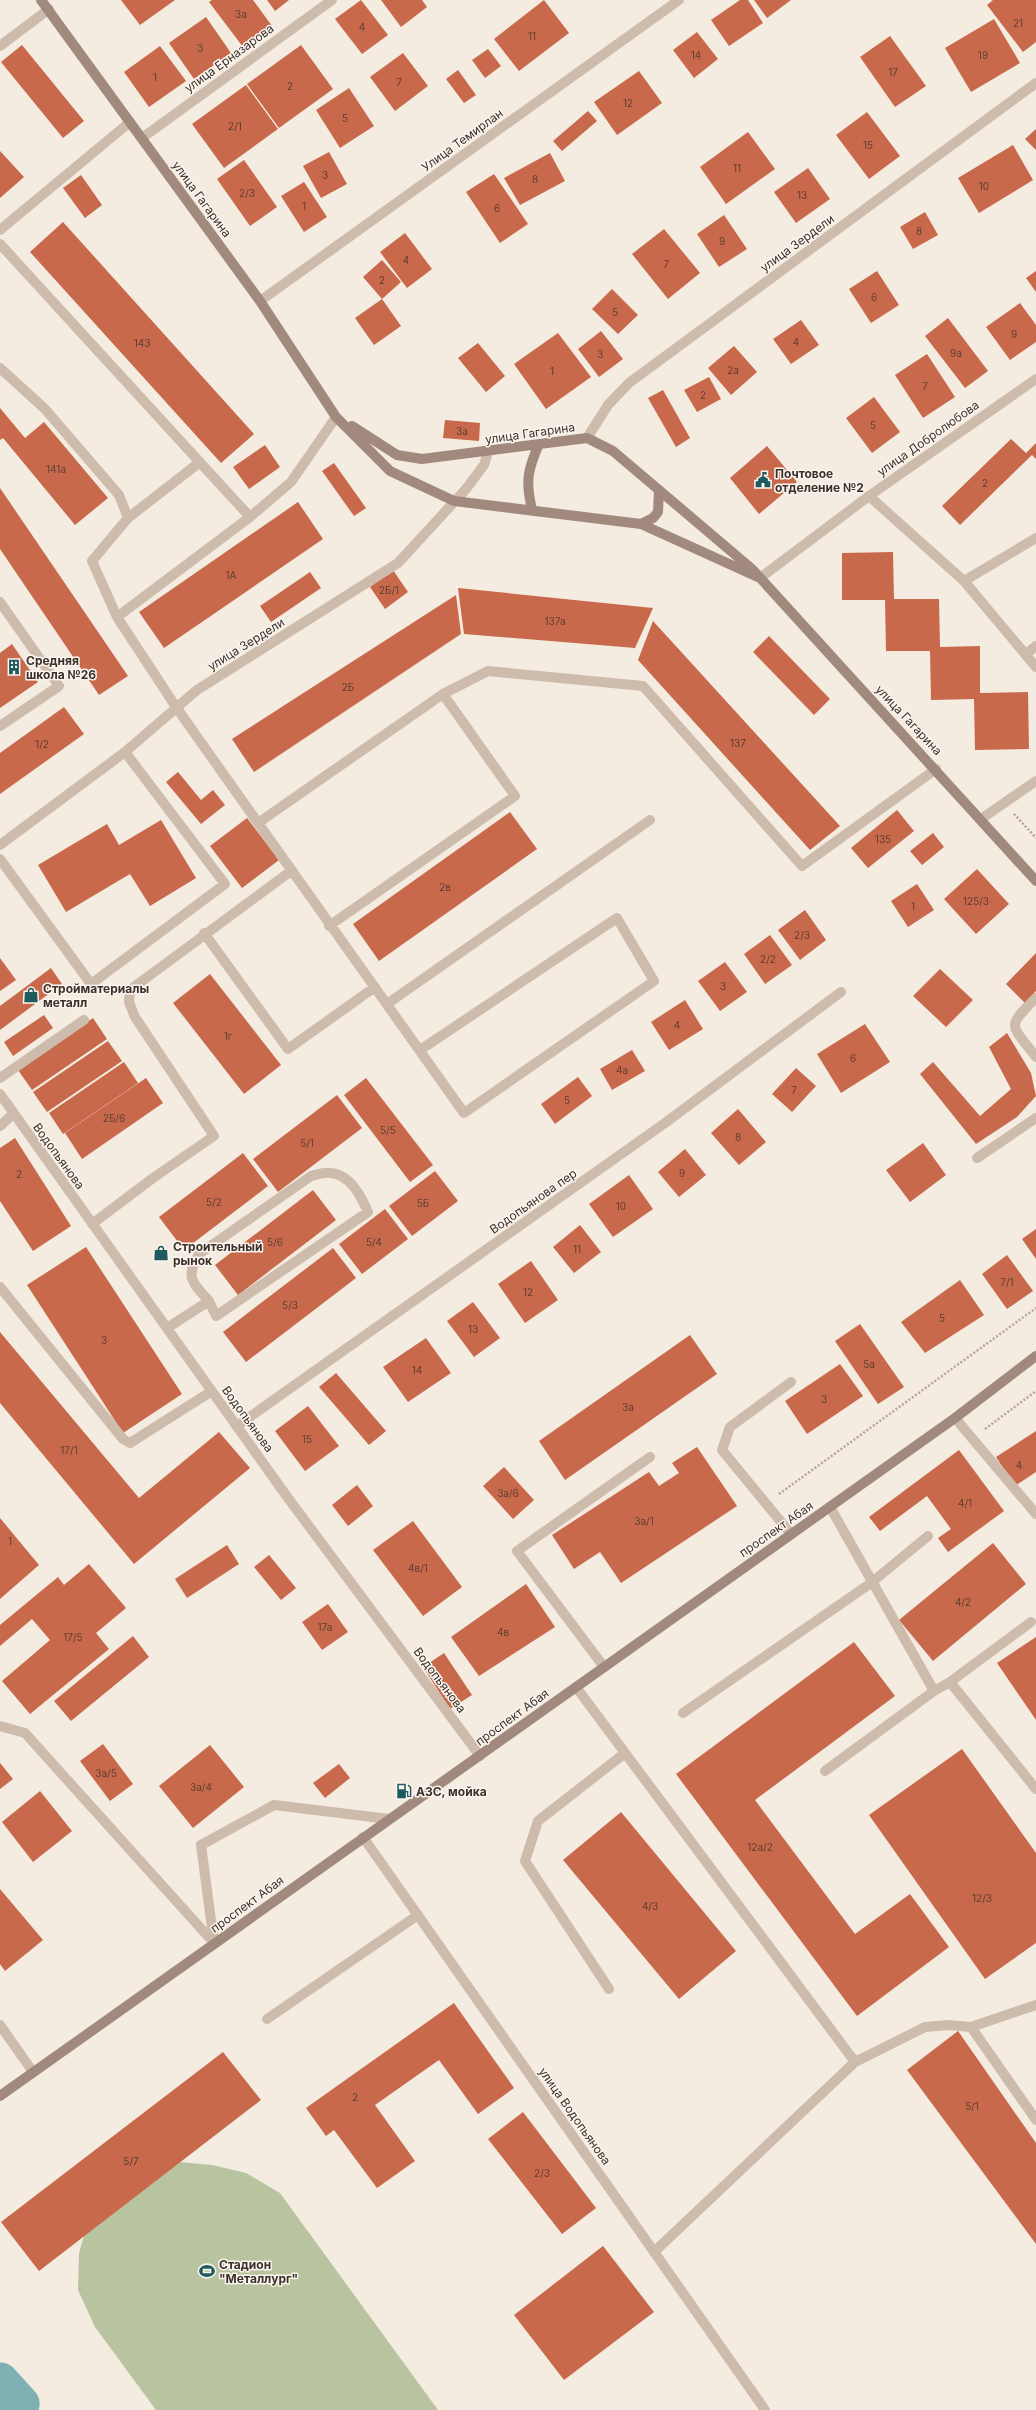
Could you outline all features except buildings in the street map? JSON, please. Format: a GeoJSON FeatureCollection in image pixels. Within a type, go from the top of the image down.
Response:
{"type":"FeatureCollection","features":[{"type":"Feature","properties":{"kind":"main road","name":"улица Гагарина"},"geometry":{"type":"LineString","coordinates":[[42,0],[260,301],[336,417],[390,471],[454,501],[532,509],[641,524],[760,578]]}},
{"type":"Feature","properties":{"kind":"main road","name":"улица Гагарина"},"geometry":{"type":"LineString","coordinates":[[336,417],[397,455],[422,459],[488,452],[587,438],[613,452],[760,578],[936,769],[1036,881]]}},
{"type":"Feature","properties":{"kind":"main road"},"geometry":{"type":"LineString","coordinates":[[532,509],[527,491],[527,479],[530,464],[539,444]]}},
{"type":"Feature","properties":{"kind":"main road"},"geometry":{"type":"LineString","coordinates":[[641,524],[653,518],[658,512],[659,490]]}},
{"type":"Feature","properties":{"kind":"main road","name":"проспект Абая"},"geometry":{"type":"LineString","coordinates":[[0,2096],[955,1418],[1036,1356]]}},
{"type":"Feature","properties":{"kind":"street","name":"улица Ерназарова"},"geometry":{"type":"LineString","coordinates":[[142,138],[332,0]]}},
{"type":"Feature","properties":{"kind":"street","name":"Улица Темирлан"},"geometry":{"type":"LineString","coordinates":[[260,301],[679,0]]}},
{"type":"Feature","properties":{"kind":"street"},"geometry":{"type":"LineString","coordinates":[[0,46],[49,9]]}},
{"type":"Feature","properties":{"kind":"street","name":"улица Зердели"},"geometry":{"type":"LineString","coordinates":[[587,438],[608,405],[629,383],[1036,83]]}},
{"type":"Feature","properties":{"kind":"street"},"geometry":{"type":"LineString","coordinates":[[0,230],[130,122]]}},
{"type":"Feature","properties":{"kind":"street"},"geometry":{"type":"LineString","coordinates":[[0,244],[250,517]]}},
{"type":"Feature","properties":{"kind":"street"},"geometry":{"type":"LineString","coordinates":[[0,368],[45,409],[119,495],[128,518]]}},
{"type":"Feature","properties":{"kind":"street","name":"улица Добролюбова"},"geometry":{"type":"LineString","coordinates":[[760,578],[868,496],[1036,379]]}},
{"type":"Feature","properties":{"kind":"street"},"geometry":{"type":"LineString","coordinates":[[117,617],[250,517],[291,482],[336,417]]}},
{"type":"Feature","properties":{"kind":"street","name":"улица Зердели"},"geometry":{"type":"LineString","coordinates":[[0,845],[125,752],[197,690],[398,563],[417,544],[477,476],[488,452]]}},
{"type":"Feature","properties":{"kind":"street"},"geometry":{"type":"LineString","coordinates":[[200,462],[128,518],[92,561],[117,617],[176,707],[329,926],[375,987],[464,1113],[654,981],[617,918],[420,1050]]}},
{"type":"Feature","properties":{"kind":"street"},"geometry":{"type":"LineString","coordinates":[[868,496],[964,581],[1036,667]]}},
{"type":"Feature","properties":{"kind":"street"},"geometry":{"type":"LineString","coordinates":[[964,581],[1036,538]]}},
{"type":"Feature","properties":{"kind":"street"},"geometry":{"type":"LineString","coordinates":[[0,602],[59,686],[0,726]]}},
{"type":"Feature","properties":{"kind":"street"},"geometry":{"type":"LineString","coordinates":[[1026,654],[1036,646]]}},
{"type":"Feature","properties":{"kind":"street"},"geometry":{"type":"LineString","coordinates":[[258,823],[443,694],[488,671],[643,686],[802,866],[936,769]]}},
{"type":"Feature","properties":{"kind":"street"},"geometry":{"type":"LineString","coordinates":[[329,926],[515,796],[443,694]]}},
{"type":"Feature","properties":{"kind":"street"},"geometry":{"type":"LineString","coordinates":[[0,859],[91,984],[225,884],[125,752]]}},
{"type":"Feature","properties":{"kind":"street"},"geometry":{"type":"LineString","coordinates":[[981,819],[1036,781]]}},
{"type":"Feature","properties":{"kind":"street"},"geometry":{"type":"LineString","coordinates":[[387,1004],[650,820]]}},
{"type":"Feature","properties":{"kind":"street"},"geometry":{"type":"LineString","coordinates":[[92,1224],[153,1178],[214,1136],[135,1017],[129,1002],[130,990],[204,933],[291,871]]}},
{"type":"Feature","properties":{"kind":"street"},"geometry":{"type":"LineString","coordinates":[[204,933],[288,1049],[375,987]]}},
{"type":"Feature","properties":{"kind":"street","name":"Водопьянова пер"},"geometry":{"type":"LineString","coordinates":[[237,1426],[665,1123],[841,992]]}},
{"type":"Feature","properties":{"kind":"street"},"geometry":{"type":"LineString","coordinates":[[1036,998],[1015,1018],[1014,1024],[1016,1031],[1036,1057]]}},
{"type":"Feature","properties":{"kind":"street"},"geometry":{"type":"LineString","coordinates":[[0,1078],[84,1020]]}},
{"type":"Feature","properties":{"kind":"street","name":"Водопьянова"},"geometry":{"type":"LineString","coordinates":[[0,1094],[237,1426],[480,1756]]}},
{"type":"Feature","properties":{"kind":"street"},"geometry":{"type":"LineString","coordinates":[[0,1126],[13,1114]]}},
{"type":"Feature","properties":{"kind":"street"},"geometry":{"type":"LineString","coordinates":[[977,1158],[1036,1118]]}},
{"type":"Feature","properties":{"kind":"street"},"geometry":{"type":"LineString","coordinates":[[329,1172],[343,1177],[361,1194],[368,1212],[216,1316],[209,1301],[193,1283],[190,1267],[199,1254],[311,1176],[329,1172]]}},
{"type":"Feature","properties":{"kind":"street"},"geometry":{"type":"LineString","coordinates":[[0,1287],[123,1439],[130,1443],[212,1391]]}},
{"type":"Feature","properties":{"kind":"street"},"geometry":{"type":"LineString","coordinates":[[167,1328],[209,1301]]}},
{"type":"Feature","properties":{"kind":"street"},"geometry":{"type":"LineString","coordinates":[[791,1382],[730,1427],[722,1450],[791,1534]]}},
{"type":"Feature","properties":{"kind":"street"},"geometry":{"type":"LineString","coordinates":[[955,1418],[1036,1514]]}},
{"type":"Feature","properties":{"kind":"street"},"geometry":{"type":"LineString","coordinates":[[604,1667],[517,1551],[650,1457]]}},
{"type":"Feature","properties":{"kind":"street"},"geometry":{"type":"LineString","coordinates":[[830,1507],[871,1582],[934,1691]]}},
{"type":"Feature","properties":{"kind":"street"},"geometry":{"type":"LineString","coordinates":[[683,1713],[871,1582],[928,1536]]}},
{"type":"Feature","properties":{"kind":"street"},"geometry":{"type":"LineString","coordinates":[[825,1772],[934,1691],[950,1682],[1031,1622]]}},
{"type":"Feature","properties":{"kind":"street"},"geometry":{"type":"LineString","coordinates":[[950,1682],[1036,1789]]}},
{"type":"Feature","properties":{"kind":"street"},"geometry":{"type":"LineString","coordinates":[[576,1687],[855,2062]]}},
{"type":"Feature","properties":{"kind":"street"},"geometry":{"type":"LineString","coordinates":[[0,1726],[25,1733],[214,1943]]}},
{"type":"Feature","properties":{"kind":"street"},"geometry":{"type":"LineString","coordinates":[[609,1989],[525,1861],[538,1821],[625,1753]]}},
{"type":"Feature","properties":{"kind":"street"},"geometry":{"type":"LineString","coordinates":[[214,1943],[201,1845],[274,1805],[389,1819]]}},
{"type":"Feature","properties":{"kind":"street","name":"улица Водопьянова"},"geometry":{"type":"LineString","coordinates":[[363,1837],[765,2410]]}},
{"type":"Feature","properties":{"kind":"street"},"geometry":{"type":"LineString","coordinates":[[267,2019],[418,1915]]}},
{"type":"Feature","properties":{"kind":"street"},"geometry":{"type":"LineString","coordinates":[[654,2252],[855,2062],[925,2027],[948,2025],[971,2027],[1036,2005]]}},
{"type":"Feature","properties":{"kind":"street"},"geometry":{"type":"LineString","coordinates":[[0,2025],[33,2072]]}},
{"type":"Feature","properties":{"kind":"street"},"geometry":{"type":"LineString","coordinates":[[971,2027],[1036,2120]]}},
{"type":"Feature","properties":{"kind":"path"},"geometry":{"type":"LineString","coordinates":[[1004,803],[1036,838]]}},
{"type":"Feature","properties":{"kind":"path"},"geometry":{"type":"LineString","coordinates":[[766,1503],[1036,1308]]}},
{"type":"Feature","properties":{"kind":"path"},"geometry":{"type":"LineString","coordinates":[[972,1438],[1036,1391]]}},
{"type":"Feature","properties":{"kind":"green space","name":"Стадион \"Металлург\""},"geometry":{"type":"Polygon","coordinates":[[[168,2161],[212,2165],[246,2173],[280,2193],[438,2410],[156,2410],[95,2327],[78,2290],[79,2253],[90,2215],[168,2161]]]}},
{"type":"Feature","properties":{"kind":"waterway"},"geometry":{"type":"LineString","coordinates":[[0,2382],[20,2404],[18,2410]]}},
{"type":"Feature","properties":{"kind":"place","name":"Почтовое отделение №2"},"geometry":{"type":"Point","coordinates":[763,480]}},
{"type":"Feature","properties":{"kind":"place","name":"Средняя школа №26"},"geometry":{"type":"Point","coordinates":[14,667]}},
{"type":"Feature","properties":{"kind":"place","name":"Стройматериалы металл"},"geometry":{"type":"Point","coordinates":[31,995]}},
{"type":"Feature","properties":{"kind":"place","name":"Строительный рынок"},"geometry":{"type":"Point","coordinates":[161,1253]}},
{"type":"Feature","properties":{"kind":"place","name":"АЗС, мойка"},"geometry":{"type":"Point","coordinates":[404,1791]}},
{"type":"Feature","properties":{"kind":"place","name":"Стадион \"Металлург\""},"geometry":{"type":"Point","coordinates":[207,2271]}}]}
